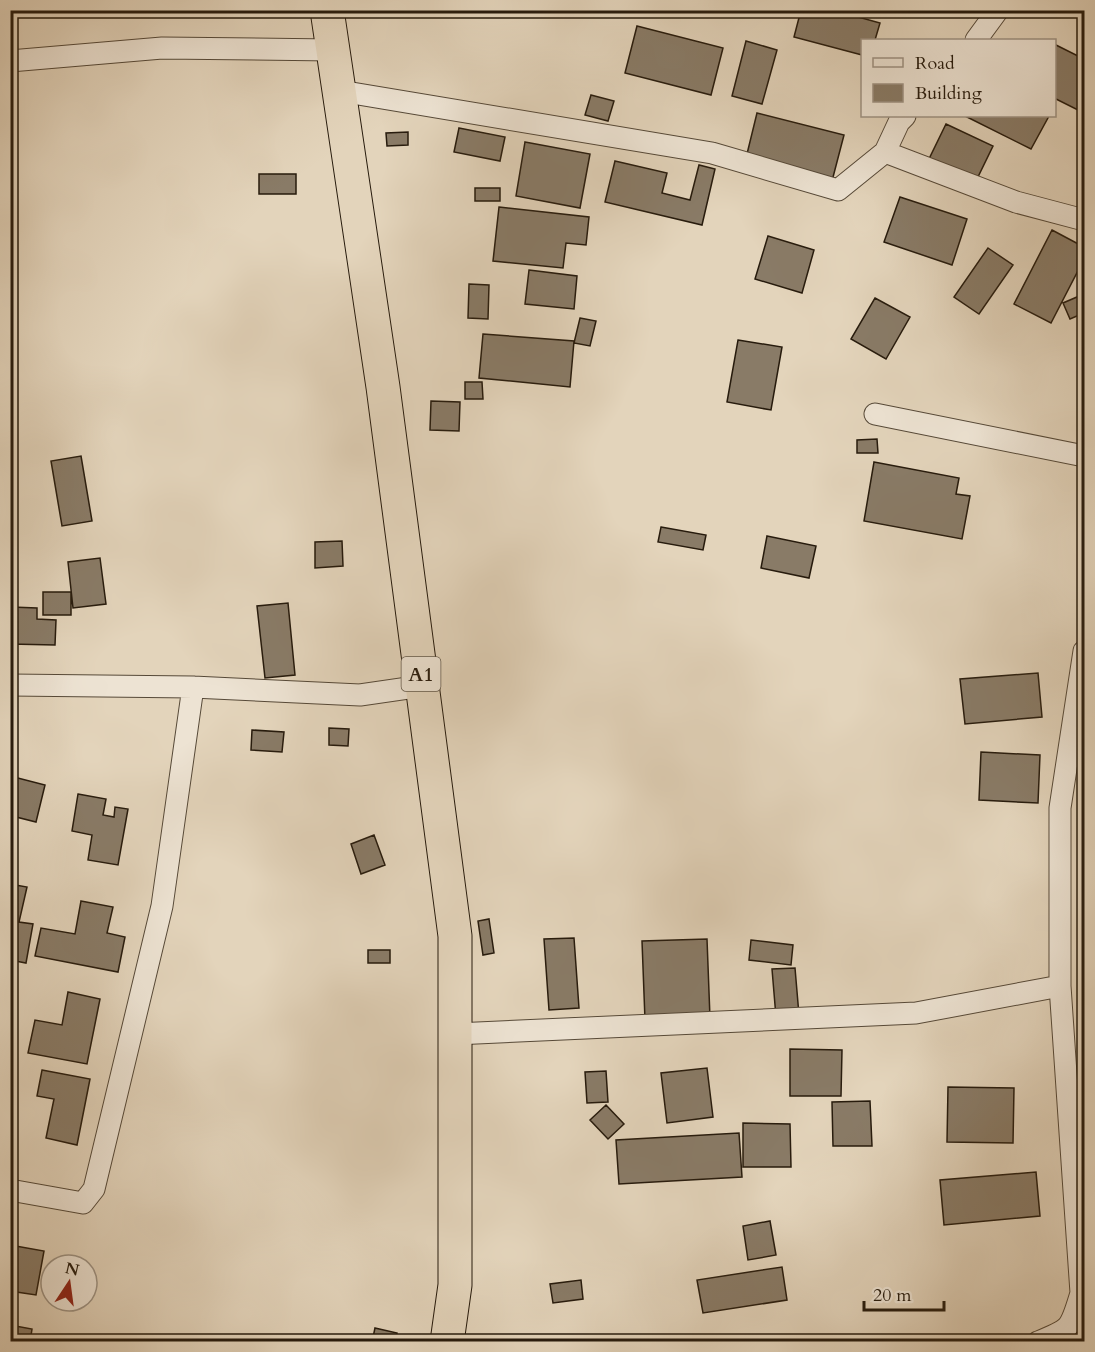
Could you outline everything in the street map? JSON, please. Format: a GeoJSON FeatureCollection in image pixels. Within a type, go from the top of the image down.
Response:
{"type":"FeatureCollection","features":[{"type":"Feature","properties":{"kind":"highway","name":"A1"},"geometry":{"type":"LineString","coordinates":[[327,10],[383,387],[455,936],[455,1285],[447,1341]]}},
{"type":"Feature","properties":{"kind":"street"},"geometry":{"type":"LineString","coordinates":[[977,39],[998,10]]}},
{"type":"Feature","properties":{"kind":"street"},"geometry":{"type":"LineString","coordinates":[[10,61],[162,48],[333,50]]}},
{"type":"Feature","properties":{"kind":"street"},"geometry":{"type":"LineString","coordinates":[[340,91],[712,153],[746,165],[838,190],[885,152],[899,122],[904,117]]}},
{"type":"Feature","properties":{"kind":"street"},"geometry":{"type":"LineString","coordinates":[[885,152],[1016,202],[1084,220]]}},
{"type":"Feature","properties":{"kind":"street"},"geometry":{"type":"LineString","coordinates":[[875,414],[1084,456]]}},
{"type":"Feature","properties":{"kind":"street"},"geometry":{"type":"LineString","coordinates":[[1038,1341],[1065,1331],[1072,1321],[1081,1293],[1060,986],[1060,808],[1084,651]]}},
{"type":"Feature","properties":{"kind":"street"},"geometry":{"type":"LineString","coordinates":[[10,685],[193,687],[360,695],[422,686]]}},
{"type":"Feature","properties":{"kind":"street"},"geometry":{"type":"LineString","coordinates":[[10,1190],[83,1203],[94,1189],[162,906],[193,687]]}},
{"type":"Feature","properties":{"kind":"street"},"geometry":{"type":"LineString","coordinates":[[455,1034],[916,1013],[1060,986]]}},
{"type":"Feature","properties":{"kind":"building"},"geometry":{"type":"Polygon","coordinates":[[[801,10],[833,10],[880,23],[875,39],[861,39],[861,55],[794,37],[801,10]]]}},
{"type":"Feature","properties":{"kind":"building"},"geometry":{"type":"Polygon","coordinates":[[[637,26],[723,48],[711,95],[625,73],[637,26]]]}},
{"type":"Feature","properties":{"kind":"building"},"geometry":{"type":"Polygon","coordinates":[[[746,41],[777,50],[762,104],[732,96],[746,41]]]}},
{"type":"Feature","properties":{"kind":"building"},"geometry":{"type":"Polygon","coordinates":[[[1056,45],[1084,59],[1084,113],[1056,99],[1056,45]]]}},
{"type":"Feature","properties":{"kind":"building"},"geometry":{"type":"Polygon","coordinates":[[[591,95],[614,101],[608,121],[585,115],[591,95]]]}},
{"type":"Feature","properties":{"kind":"building"},"geometry":{"type":"Polygon","coordinates":[[[757,113],[844,135],[832,181],[746,158],[757,113]]]}},
{"type":"Feature","properties":{"kind":"building"},"geometry":{"type":"Polygon","coordinates":[[[967,117],[1048,117],[1031,149],[967,117]]]}},
{"type":"Feature","properties":{"kind":"building"},"geometry":{"type":"Polygon","coordinates":[[[946,124],[993,146],[975,183],[928,161],[946,124]]]}},
{"type":"Feature","properties":{"kind":"building"},"geometry":{"type":"Polygon","coordinates":[[[459,128],[505,137],[500,161],[454,152],[459,128]]]}},
{"type":"Feature","properties":{"kind":"building"},"geometry":{"type":"Polygon","coordinates":[[[408,132],[408,145],[387,146],[386,133],[408,132]]]}},
{"type":"Feature","properties":{"kind":"building"},"geometry":{"type":"Polygon","coordinates":[[[525,142],[590,154],[580,208],[516,196],[525,142]]]}},
{"type":"Feature","properties":{"kind":"building"},"geometry":{"type":"Polygon","coordinates":[[[615,161],[667,173],[662,193],[690,200],[699,165],[715,169],[702,225],[605,202],[615,161]]]}},
{"type":"Feature","properties":{"kind":"building"},"geometry":{"type":"Polygon","coordinates":[[[259,174],[296,174],[296,194],[259,194],[259,174]]]}},
{"type":"Feature","properties":{"kind":"building"},"geometry":{"type":"Polygon","coordinates":[[[475,188],[500,188],[500,201],[475,201],[475,188]]]}},
{"type":"Feature","properties":{"kind":"building"},"geometry":{"type":"Polygon","coordinates":[[[900,197],[967,219],[952,265],[884,242],[900,197]]]}},
{"type":"Feature","properties":{"kind":"building"},"geometry":{"type":"Polygon","coordinates":[[[499,207],[589,217],[586,245],[566,243],[563,268],[493,261],[499,207]]]}},
{"type":"Feature","properties":{"kind":"building"},"geometry":{"type":"Polygon","coordinates":[[[1052,230],[1084,247],[1084,259],[1051,323],[1014,304],[1052,230]]]}},
{"type":"Feature","properties":{"kind":"building"},"geometry":{"type":"Polygon","coordinates":[[[768,236],[814,250],[802,293],[755,279],[768,236]]]}},
{"type":"Feature","properties":{"kind":"building"},"geometry":{"type":"Polygon","coordinates":[[[988,248],[1013,265],[979,314],[954,297],[988,248]]]}},
{"type":"Feature","properties":{"kind":"building"},"geometry":{"type":"Polygon","coordinates":[[[529,270],[577,276],[574,309],[525,304],[529,270]]]}},
{"type":"Feature","properties":{"kind":"building"},"geometry":{"type":"Polygon","coordinates":[[[469,284],[489,285],[488,319],[468,318],[469,284]]]}},
{"type":"Feature","properties":{"kind":"building"},"geometry":{"type":"Polygon","coordinates":[[[1084,294],[1084,313],[1070,319],[1063,303],[1084,294]]]}},
{"type":"Feature","properties":{"kind":"building"},"geometry":{"type":"Polygon","coordinates":[[[875,298],[910,317],[886,359],[851,339],[875,298]]]}},
{"type":"Feature","properties":{"kind":"building"},"geometry":{"type":"Polygon","coordinates":[[[580,318],[596,321],[590,346],[574,343],[580,318]]]}},
{"type":"Feature","properties":{"kind":"building"},"geometry":{"type":"Polygon","coordinates":[[[483,334],[574,341],[570,387],[479,378],[483,334]]]}},
{"type":"Feature","properties":{"kind":"building"},"geometry":{"type":"Polygon","coordinates":[[[738,340],[782,347],[771,410],[727,402],[738,340]]]}},
{"type":"Feature","properties":{"kind":"building"},"geometry":{"type":"Polygon","coordinates":[[[465,382],[482,382],[483,399],[465,399],[465,382]]]}},
{"type":"Feature","properties":{"kind":"building"},"geometry":{"type":"Polygon","coordinates":[[[431,401],[460,402],[459,431],[430,430],[431,401]]]}},
{"type":"Feature","properties":{"kind":"building"},"geometry":{"type":"Polygon","coordinates":[[[877,439],[878,453],[857,453],[857,440],[877,439]]]}},
{"type":"Feature","properties":{"kind":"building"},"geometry":{"type":"Polygon","coordinates":[[[81,456],[92,521],[62,526],[51,461],[81,456]]]}},
{"type":"Feature","properties":{"kind":"building"},"geometry":{"type":"Polygon","coordinates":[[[874,462],[959,478],[956,494],[970,496],[962,539],[864,521],[874,462]]]}},
{"type":"Feature","properties":{"kind":"building"},"geometry":{"type":"Polygon","coordinates":[[[661,527],[706,535],[703,550],[658,542],[661,527]]]}},
{"type":"Feature","properties":{"kind":"building"},"geometry":{"type":"Polygon","coordinates":[[[767,536],[816,546],[809,578],[761,568],[767,536]]]}},
{"type":"Feature","properties":{"kind":"building"},"geometry":{"type":"Polygon","coordinates":[[[342,541],[343,566],[315,568],[315,542],[342,541]]]}},
{"type":"Feature","properties":{"kind":"building"},"geometry":{"type":"Polygon","coordinates":[[[100,558],[106,604],[73,608],[68,562],[100,558]]]}},
{"type":"Feature","properties":{"kind":"building"},"geometry":{"type":"Polygon","coordinates":[[[43,592],[71,592],[71,615],[43,615],[43,592]]]}},
{"type":"Feature","properties":{"kind":"building"},"geometry":{"type":"Polygon","coordinates":[[[288,603],[295,675],[265,678],[257,606],[288,603]]]}},
{"type":"Feature","properties":{"kind":"building"},"geometry":{"type":"Polygon","coordinates":[[[11,607],[37,608],[37,619],[56,620],[55,645],[10,644],[11,607]]]}},
{"type":"Feature","properties":{"kind":"building"},"geometry":{"type":"Polygon","coordinates":[[[1038,673],[1042,717],[965,724],[960,679],[1038,673]]]}},
{"type":"Feature","properties":{"kind":"building"},"geometry":{"type":"Polygon","coordinates":[[[329,728],[349,729],[348,746],[329,745],[329,728]]]}},
{"type":"Feature","properties":{"kind":"building"},"geometry":{"type":"Polygon","coordinates":[[[252,730],[284,732],[282,752],[251,750],[252,730]]]}},
{"type":"Feature","properties":{"kind":"building"},"geometry":{"type":"Polygon","coordinates":[[[981,752],[1040,755],[1038,803],[979,800],[981,752]]]}},
{"type":"Feature","properties":{"kind":"building"},"geometry":{"type":"Polygon","coordinates":[[[10,776],[45,785],[36,822],[16,817],[10,839],[10,776]]]}},
{"type":"Feature","properties":{"kind":"building"},"geometry":{"type":"Polygon","coordinates":[[[78,794],[106,799],[103,815],[114,817],[115,807],[128,809],[118,865],[88,860],[92,835],[72,831],[78,794]]]}},
{"type":"Feature","properties":{"kind":"building"},"geometry":{"type":"Polygon","coordinates":[[[374,835],[385,865],[361,874],[351,844],[374,835]]]}},
{"type":"Feature","properties":{"kind":"building"},"geometry":{"type":"Polygon","coordinates":[[[10,884],[27,887],[19,922],[33,924],[26,963],[10,960],[10,884]]]}},
{"type":"Feature","properties":{"kind":"building"},"geometry":{"type":"Polygon","coordinates":[[[81,901],[113,907],[107,933],[125,937],[118,972],[35,956],[41,928],[75,934],[81,901]]]}},
{"type":"Feature","properties":{"kind":"building"},"geometry":{"type":"Polygon","coordinates":[[[489,919],[494,953],[483,955],[478,921],[489,919]]]}},
{"type":"Feature","properties":{"kind":"building"},"geometry":{"type":"Polygon","coordinates":[[[574,938],[579,1008],[549,1010],[544,939],[574,938]]]}},
{"type":"Feature","properties":{"kind":"building"},"geometry":{"type":"Polygon","coordinates":[[[707,939],[710,1018],[645,1020],[642,941],[707,939]]]}},
{"type":"Feature","properties":{"kind":"building"},"geometry":{"type":"Polygon","coordinates":[[[751,940],[793,945],[791,965],[749,960],[751,940]]]}},
{"type":"Feature","properties":{"kind":"building"},"geometry":{"type":"Polygon","coordinates":[[[368,950],[390,950],[390,963],[368,963],[368,950]]]}},
{"type":"Feature","properties":{"kind":"building"},"geometry":{"type":"Polygon","coordinates":[[[795,968],[799,1015],[776,1017],[772,969],[795,968]]]}},
{"type":"Feature","properties":{"kind":"building"},"geometry":{"type":"Polygon","coordinates":[[[68,992],[100,999],[87,1064],[28,1053],[35,1020],[62,1025],[68,992]]]}},
{"type":"Feature","properties":{"kind":"building"},"geometry":{"type":"Polygon","coordinates":[[[790,1049],[842,1050],[841,1096],[790,1096],[790,1049]]]}},
{"type":"Feature","properties":{"kind":"building"},"geometry":{"type":"Polygon","coordinates":[[[707,1068],[713,1117],[667,1123],[661,1073],[707,1068]]]}},
{"type":"Feature","properties":{"kind":"building"},"geometry":{"type":"Polygon","coordinates":[[[42,1070],[90,1079],[77,1145],[46,1138],[54,1099],[37,1096],[42,1070]]]}},
{"type":"Feature","properties":{"kind":"building"},"geometry":{"type":"Polygon","coordinates":[[[606,1071],[608,1102],[587,1103],[585,1072],[606,1071]]]}},
{"type":"Feature","properties":{"kind":"building"},"geometry":{"type":"Polygon","coordinates":[[[948,1087],[1014,1088],[1013,1143],[947,1142],[948,1087]]]}},
{"type":"Feature","properties":{"kind":"building"},"geometry":{"type":"Polygon","coordinates":[[[870,1101],[872,1146],[833,1146],[832,1102],[870,1101]]]}},
{"type":"Feature","properties":{"kind":"building"},"geometry":{"type":"Polygon","coordinates":[[[606,1105],[624,1124],[608,1139],[590,1120],[606,1105]]]}},
{"type":"Feature","properties":{"kind":"building"},"geometry":{"type":"Polygon","coordinates":[[[743,1123],[790,1124],[791,1167],[743,1167],[743,1123]]]}},
{"type":"Feature","properties":{"kind":"building"},"geometry":{"type":"Polygon","coordinates":[[[739,1133],[742,1177],[619,1184],[616,1140],[739,1133]]]}},
{"type":"Feature","properties":{"kind":"building"},"geometry":{"type":"Polygon","coordinates":[[[1036,1172],[1040,1216],[944,1225],[940,1180],[1036,1172]]]}},
{"type":"Feature","properties":{"kind":"building"},"geometry":{"type":"Polygon","coordinates":[[[770,1221],[776,1255],[748,1260],[743,1226],[770,1221]]]}},
{"type":"Feature","properties":{"kind":"building"},"geometry":{"type":"Polygon","coordinates":[[[10,1245],[44,1251],[39,1253],[39,1278],[36,1295],[10,1291],[10,1245]]]}},
{"type":"Feature","properties":{"kind":"building"},"geometry":{"type":"Polygon","coordinates":[[[782,1267],[787,1300],[703,1313],[697,1280],[782,1267]]]}},
{"type":"Feature","properties":{"kind":"building"},"geometry":{"type":"Polygon","coordinates":[[[581,1280],[583,1299],[553,1303],[550,1284],[581,1280]]]}},
{"type":"Feature","properties":{"kind":"building"},"geometry":{"type":"Polygon","coordinates":[[[10,1325],[32,1329],[30,1342],[10,1342],[10,1325]]]}},
{"type":"Feature","properties":{"kind":"building"},"geometry":{"type":"Polygon","coordinates":[[[375,1328],[397,1333],[395,1342],[372,1342],[375,1328]]]}}]}
